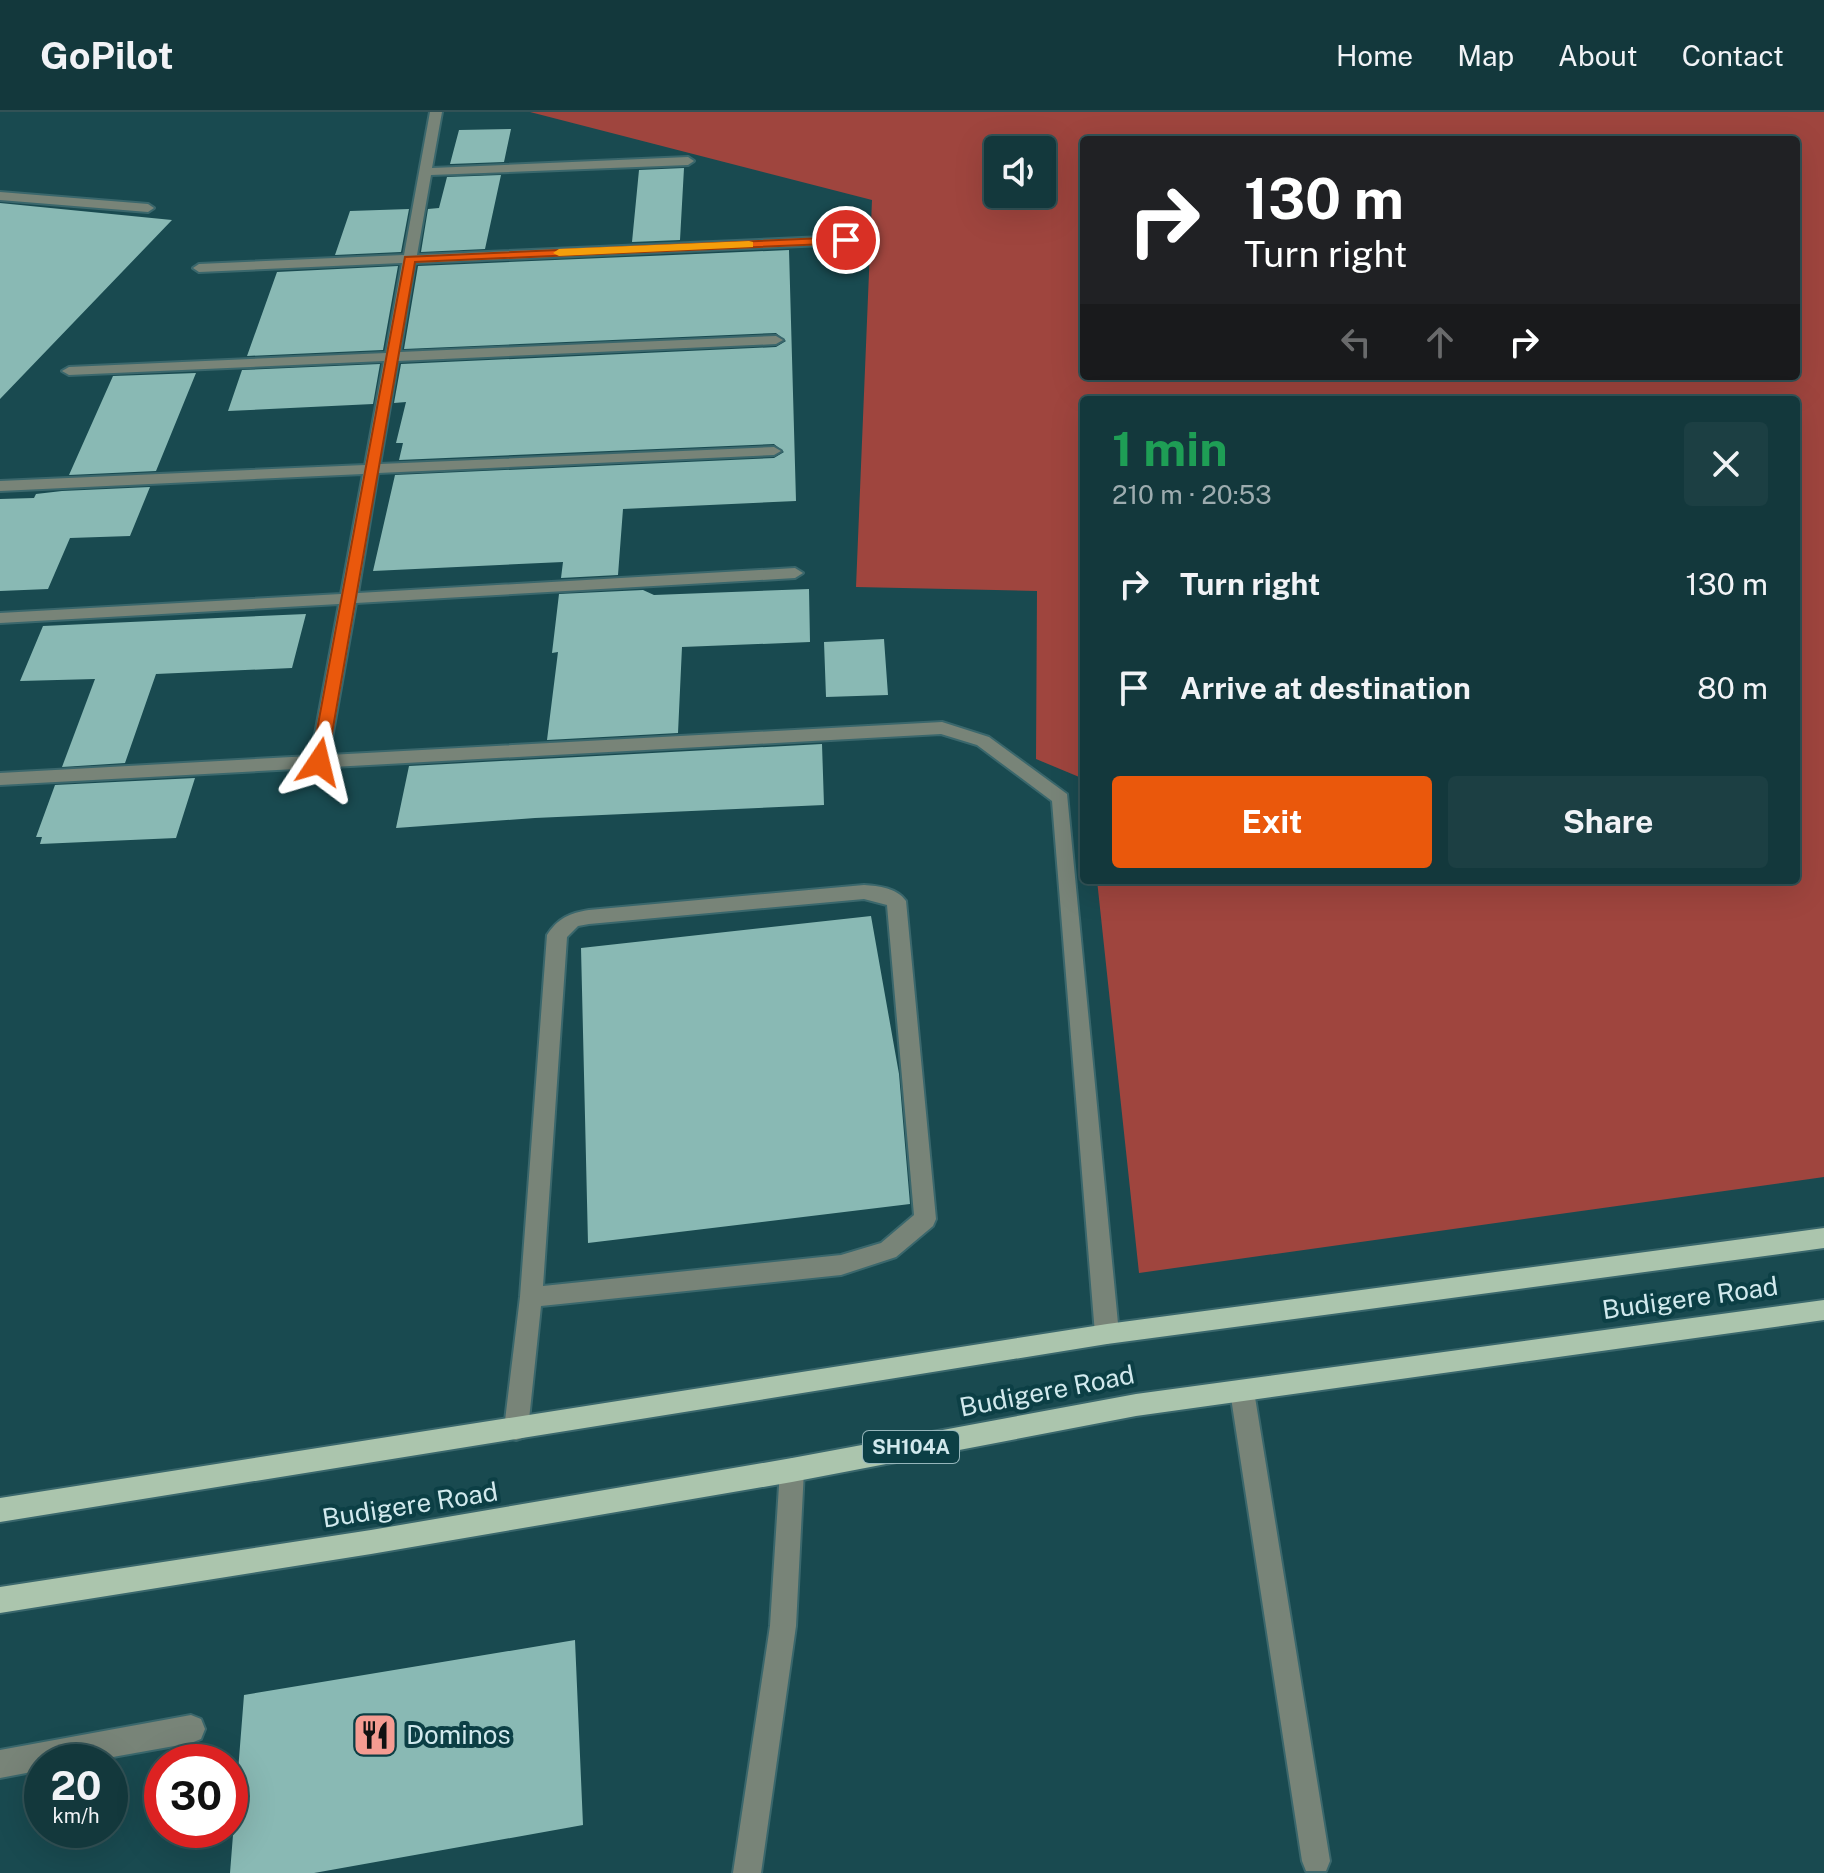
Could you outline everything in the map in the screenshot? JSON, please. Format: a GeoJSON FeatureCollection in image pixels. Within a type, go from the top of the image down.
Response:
{"type":"FeatureCollection","features":[{"type":"Feature","properties":{"kind":"main road","name":"Budigere Road"},"geometry":{"type":"LineString","coordinates":[[0,1510],[1107,1334],[1824,1238]]}},
{"type":"Feature","properties":{"kind":"main road","name":"Budigere Road"},"geometry":{"type":"LineString","coordinates":[[0,1600],[371,1542],[792,1470],[1136,1405],[1824,1310]]}},
{"type":"Feature","properties":{"kind":"street"},"geometry":{"type":"LineString","coordinates":[[319,762],[436,112]]}},
{"type":"Feature","properties":{"kind":"street"},"geometry":{"type":"LineString","coordinates":[[425,172],[688,161]]}},
{"type":"Feature","properties":{"kind":"street"},"geometry":{"type":"LineString","coordinates":[[0,196],[148,208]]}},
{"type":"Feature","properties":{"kind":"street"},"geometry":{"type":"LineString","coordinates":[[199,268],[846,240]]}},
{"type":"Feature","properties":{"kind":"street"},"geometry":{"type":"LineString","coordinates":[[69,371],[776,340]]}},
{"type":"Feature","properties":{"kind":"street"},"geometry":{"type":"LineString","coordinates":[[0,486],[774,451]]}},
{"type":"Feature","properties":{"kind":"street"},"geometry":{"type":"LineString","coordinates":[[0,618],[795,573]]}},
{"type":"Feature","properties":{"kind":"street"},"geometry":{"type":"LineString","coordinates":[[0,779],[942,728],[983,741],[1061,798],[1107,1334]]}},
{"type":"Feature","properties":{"kind":"street"},"geometry":{"type":"LineString","coordinates":[[516,1429],[531,1297],[557,935],[572,920],[604,916],[864,892],[880,893],[896,901],[925,1219],[888,1250],[841,1265],[531,1297]]}},
{"type":"Feature","properties":{"kind":"street"},"geometry":{"type":"LineString","coordinates":[[1242,1391],[1316,1861]]}},
{"type":"Feature","properties":{"kind":"street"},"geometry":{"type":"LineString","coordinates":[[747,1873],[783,1626],[792,1470]]}},
{"type":"Feature","properties":{"kind":"street"},"geometry":{"type":"LineString","coordinates":[[0,1764],[191,1729]]}},
{"type":"Feature","properties":{"kind":"shaded area"},"geometry":{"type":"Polygon","coordinates":[[[530,112],[1824,112],[1824,1177],[1139,1273],[1097,884],[1800,884],[1800,396],[1080,396],[1080,777],[1036,759],[1037,591],[856,587],[872,200],[530,112]]]}},
{"type":"Feature","properties":{"kind":"building"},"geometry":{"type":"Polygon","coordinates":[[[511,129],[504,162],[450,164],[459,130],[511,129]]]}},
{"type":"Feature","properties":{"kind":"building"},"geometry":{"type":"Polygon","coordinates":[[[684,168],[680,240],[632,242],[639,170],[684,168]]]}},
{"type":"Feature","properties":{"kind":"building"},"geometry":{"type":"Polygon","coordinates":[[[501,175],[485,249],[421,252],[428,209],[439,208],[447,177],[501,175]]]}},
{"type":"Feature","properties":{"kind":"building"},"geometry":{"type":"Polygon","coordinates":[[[0,203],[172,220],[0,399],[0,203]]]}},
{"type":"Feature","properties":{"kind":"building"},"geometry":{"type":"Polygon","coordinates":[[[409,209],[401,252],[335,255],[350,211],[409,209]]]}},
{"type":"Feature","properties":{"kind":"building"},"geometry":{"type":"Polygon","coordinates":[[[789,250],[796,501],[623,509],[618,575],[561,578],[563,562],[373,571],[395,475],[774,458],[784,452],[774,444],[399,460],[403,443],[396,443],[406,402],[394,403],[401,364],[776,347],[786,341],[776,333],[404,349],[418,266],[789,250]]]}},
{"type":"Feature","properties":{"kind":"building"},"geometry":{"type":"Polygon","coordinates":[[[398,266],[383,350],[247,356],[277,272],[398,266]]]}},
{"type":"Feature","properties":{"kind":"building"},"geometry":{"type":"Polygon","coordinates":[[[380,364],[373,404],[228,411],[242,370],[380,364]]]}},
{"type":"Feature","properties":{"kind":"building"},"geometry":{"type":"Polygon","coordinates":[[[196,373],[156,471],[69,475],[113,376],[196,373]]]}},
{"type":"Feature","properties":{"kind":"building"},"geometry":{"type":"Polygon","coordinates":[[[150,487],[130,536],[70,538],[48,589],[0,591],[0,499],[34,498],[36,494],[62,491],[150,487]]]}},
{"type":"Feature","properties":{"kind":"building"},"geometry":{"type":"Polygon","coordinates":[[[809,589],[810,642],[682,647],[678,733],[547,740],[558,652],[552,653],[559,594],[643,590],[654,595],[809,589]]]}},
{"type":"Feature","properties":{"kind":"building"},"geometry":{"type":"Polygon","coordinates":[[[306,614],[292,668],[156,674],[125,763],[62,767],[95,679],[20,681],[43,626],[306,614]]]}},
{"type":"Feature","properties":{"kind":"building"},"geometry":{"type":"Polygon","coordinates":[[[884,639],[888,695],[826,697],[824,642],[884,639]]]}},
{"type":"Feature","properties":{"kind":"building"},"geometry":{"type":"Polygon","coordinates":[[[822,744],[824,805],[535,818],[396,828],[409,766],[822,744]]]}},
{"type":"Feature","properties":{"kind":"building"},"geometry":{"type":"Polygon","coordinates":[[[195,778],[176,838],[40,844],[42,837],[36,837],[55,785],[195,778]]]}},
{"type":"Feature","properties":{"kind":"building"},"geometry":{"type":"Polygon","coordinates":[[[871,916],[899,1074],[910,1204],[588,1243],[581,948],[871,916]]]}},
{"type":"Feature","properties":{"kind":"building"},"geometry":{"type":"Polygon","coordinates":[[[575,1640],[583,1825],[314,1873],[230,1873],[232,1848],[248,1848],[248,1744],[240,1744],[244,1695],[575,1640]]]}},
{"type":"Feature","properties":{"kind":"slow traffic"},"geometry":{"type":"LineString","coordinates":[[559,253],[749,244]]}},
{"type":"Feature","properties":{"kind":"place","name":"Dominos"},"geometry":{"type":"Point","coordinates":[375,1735]}},
{"type":"Feature","properties":{"kind":"route"},"geometry":{"type":"LineString","coordinates":[[319,762],[409,259],[846,240]]}}]}
